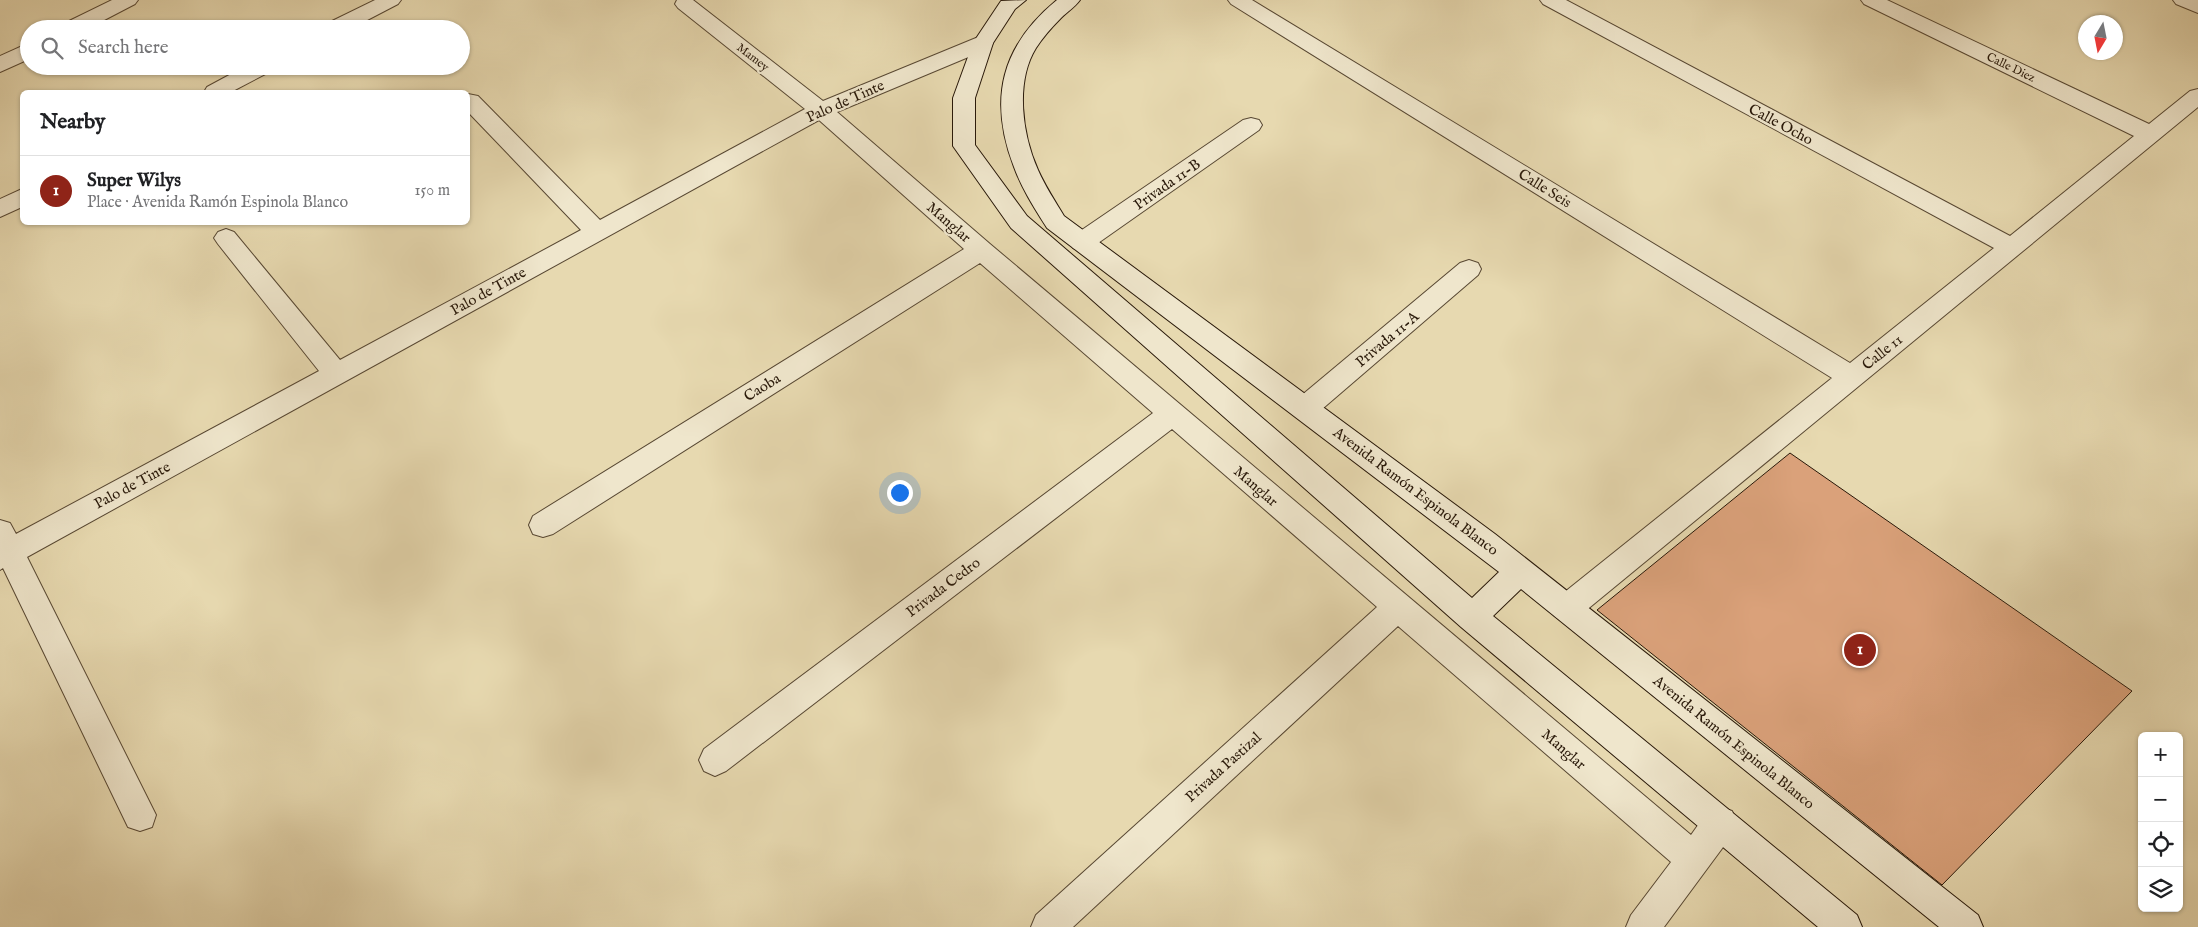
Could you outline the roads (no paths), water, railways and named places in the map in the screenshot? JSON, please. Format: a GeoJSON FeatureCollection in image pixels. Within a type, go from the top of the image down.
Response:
{"type":"FeatureCollection","features":[{"type":"Feature","properties":{"kind":"street"},"geometry":{"type":"LineString","coordinates":[[88,20],[128,0]]}},
{"type":"Feature","properties":{"kind":"street"},"geometry":{"type":"LineString","coordinates":[[351,20],[391,0]]}},
{"type":"Feature","properties":{"kind":"street","name":"Avenida Ramón Espinola Blanco"},"geometry":{"type":"LineString","coordinates":[[1070,0],[1043,25],[1032,39],[1018,64],[1012,105],[1023,162],[1055,222],[1520,571],[1966,927]]}},
{"type":"Feature","properties":{"kind":"street","name":"Calle Seis"},"geometry":{"type":"LineString","coordinates":[[1238,0],[1851,377]]}},
{"type":"Feature","properties":{"kind":"street","name":"Calle Ocho"},"geometry":{"type":"LineString","coordinates":[[1550,0],[2011,247]]}},
{"type":"Feature","properties":{"kind":"street","name":"Calle Diez"},"geometry":{"type":"LineString","coordinates":[[1871,0],[2150,134]]}},
{"type":"Feature","properties":{"kind":"street"},"geometry":{"type":"LineString","coordinates":[[2183,0],[2198,7]]}},
{"type":"Feature","properties":{"kind":"street"},"geometry":{"type":"LineString","coordinates":[[1008,2],[983,43],[964,98],[964,146],[1020,222],[1472,617],[1845,927]]}},
{"type":"Feature","properties":{"kind":"street","name":"Mamey"},"geometry":{"type":"LineString","coordinates":[[685,4],[821,110]]}},
{"type":"Feature","properties":{"kind":"street","name":"Palo de Tinte"},"geometry":{"type":"LineString","coordinates":[[3,547],[336,374],[821,110],[983,43]]}},
{"type":"Feature","properties":{"kind":"street"},"geometry":{"type":"LineString","coordinates":[[0,65],[20,55]]}},
{"type":"Feature","properties":{"kind":"street"},"geometry":{"type":"LineString","coordinates":[[219,90],[247,75]]}},
{"type":"Feature","properties":{"kind":"street","name":"Calle 11"},"geometry":{"type":"LineString","coordinates":[[1566,608],[2198,96]]}},
{"type":"Feature","properties":{"kind":"street"},"geometry":{"type":"LineString","coordinates":[[470,101],[598,232]]}},
{"type":"Feature","properties":{"kind":"street","name":"Manglar"},"geometry":{"type":"LineString","coordinates":[[821,110],[980,250],[1693,860]]}},
{"type":"Feature","properties":{"kind":"street","name":"Privada 11-B"},"geometry":{"type":"LineString","coordinates":[[1082,242],[1251,125]]}},
{"type":"Feature","properties":{"kind":"street"},"geometry":{"type":"LineString","coordinates":[[0,209],[20,197]]}},
{"type":"Feature","properties":{"kind":"street"},"geometry":{"type":"LineString","coordinates":[[226,238],[336,374]]}},
{"type":"Feature","properties":{"kind":"street","name":"Caoba"},"geometry":{"type":"LineString","coordinates":[[543,525],[980,250]]}},
{"type":"Feature","properties":{"kind":"street","name":"Privada 11-A"},"geometry":{"type":"LineString","coordinates":[[1305,408],[1469,269]]}},
{"type":"Feature","properties":{"kind":"street","name":"Privada Cedro"},"geometry":{"type":"LineString","coordinates":[[714,760],[1172,414]]}},
{"type":"Feature","properties":{"kind":"street"},"geometry":{"type":"LineString","coordinates":[[3,547],[140,815]]}},
{"type":"Feature","properties":{"kind":"street"},"geometry":{"type":"LineString","coordinates":[[1472,617],[1520,571]]}},
{"type":"Feature","properties":{"kind":"street","name":"Privada Pastizal"},"geometry":{"type":"LineString","coordinates":[[1048,927],[1398,607]]}},
{"type":"Feature","properties":{"kind":"street"},"geometry":{"type":"LineString","coordinates":[[1643,927],[1720,823]]}},
{"type":"Feature","properties":{"kind":"place","name":"Super Wilys"},"geometry":{"type":"Point","coordinates":[1860,650]}}]}
